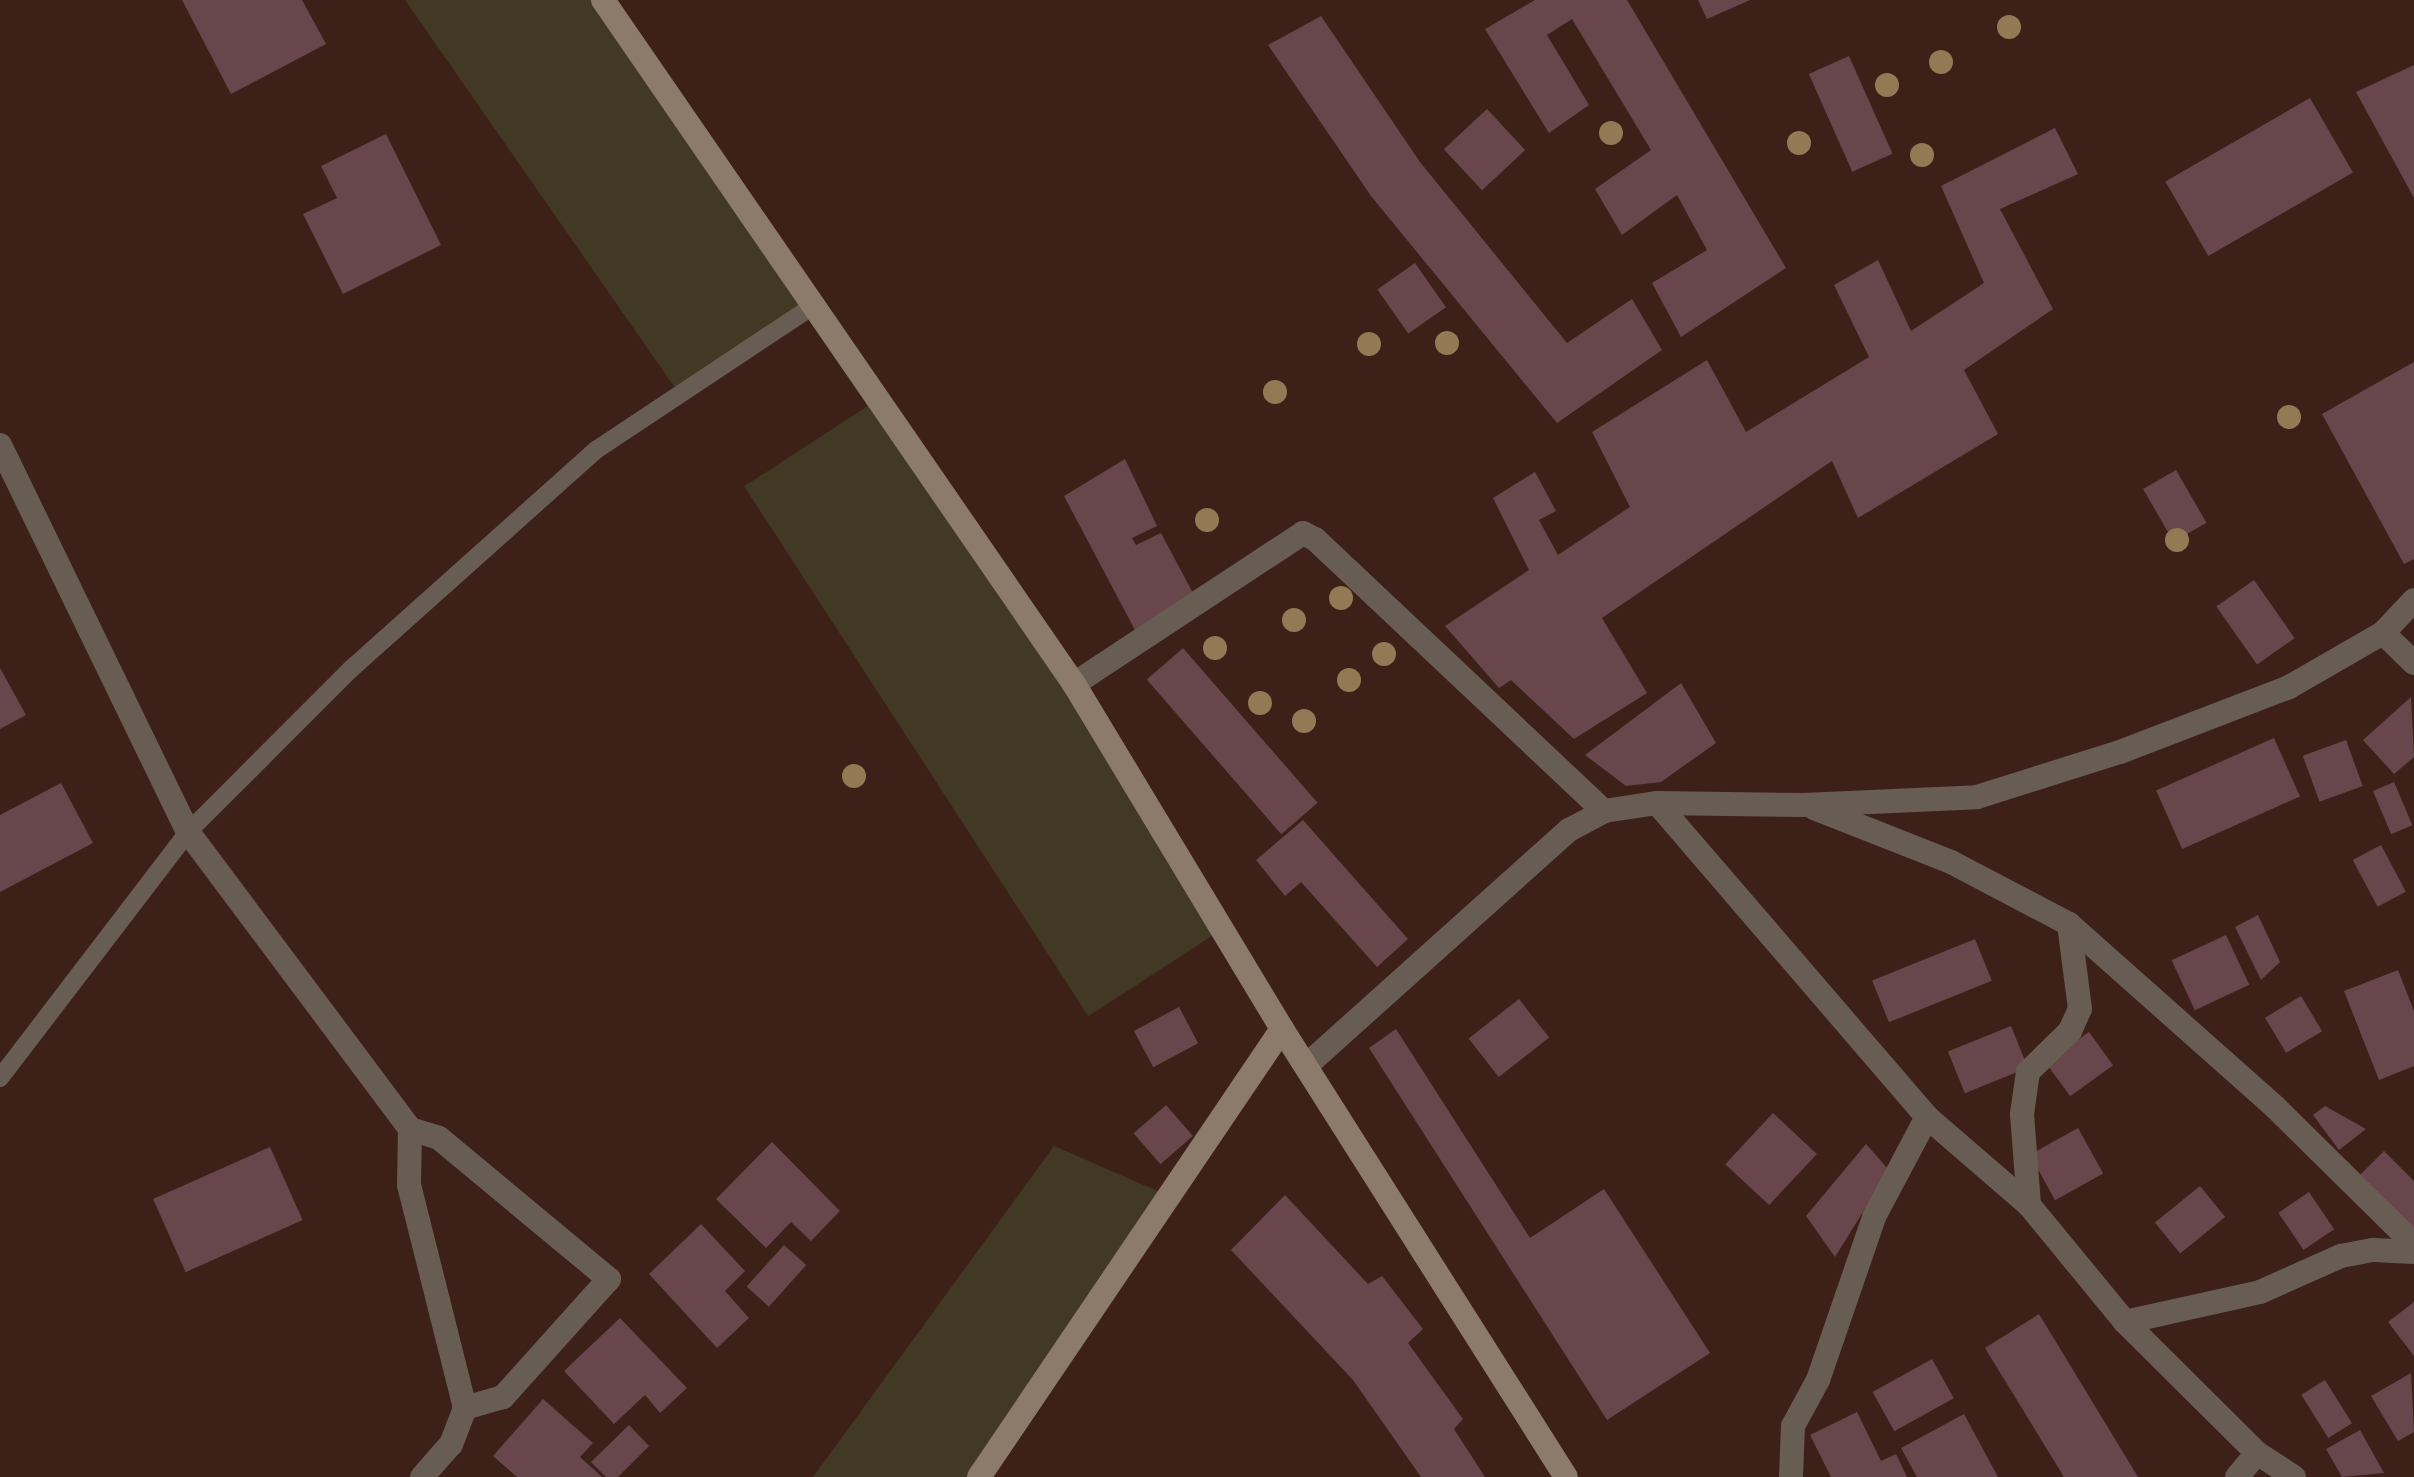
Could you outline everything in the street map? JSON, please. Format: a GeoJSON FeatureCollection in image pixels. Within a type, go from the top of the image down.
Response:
{"type":"FeatureCollection","features":[{"type":"Feature","properties":{"kind":"street"},"geometry":{"type":"LineString","coordinates":[[603,0],[816,304],[1074,684],[1282,1029],[1308,1064],[1566,1477]]}},
{"type":"Feature","properties":{"kind":"street"},"geometry":{"type":"LineString","coordinates":[[0,445],[188,832],[410,1129],[439,1138],[609,1279],[503,1397],[465,1408]]}},
{"type":"Feature","properties":{"kind":"street"},"geometry":{"type":"LineString","coordinates":[[1074,684],[1303,533],[1315,539],[1604,811]]}},
{"type":"Feature","properties":{"kind":"street"},"geometry":{"type":"LineString","coordinates":[[1308,1064],[1569,830],[1604,811],[1657,803],[1804,805],[1977,797],[2120,752],[2289,687],[2383,633],[2414,600]]}},
{"type":"Feature","properties":{"kind":"street"},"geometry":{"type":"LineString","coordinates":[[2383,633],[2414,663]]}},
{"type":"Feature","properties":{"kind":"street"},"geometry":{"type":"LineString","coordinates":[[1657,803],[1927,1117],[2029,1205],[2125,1322],[2257,1453],[2294,1477]]}},
{"type":"Feature","properties":{"kind":"street"},"geometry":{"type":"LineString","coordinates":[[1804,805],[1951,862],[2069,924],[2275,1107],[2414,1244]]}},
{"type":"Feature","properties":{"kind":"street"},"geometry":{"type":"LineString","coordinates":[[2029,1205],[2022,1114],[2028,1072],[2070,1031],[2080,1009],[2069,924]]}},
{"type":"Feature","properties":{"kind":"street"},"geometry":{"type":"LineString","coordinates":[[979,1477],[1282,1029]]}},
{"type":"Feature","properties":{"kind":"street"},"geometry":{"type":"LineString","coordinates":[[1791,1477],[1793,1426],[1818,1380],[1874,1217],[1927,1117]]}},
{"type":"Feature","properties":{"kind":"street"},"geometry":{"type":"LineString","coordinates":[[410,1129],[409,1185],[465,1408],[451,1444],[422,1477]]}},
{"type":"Feature","properties":{"kind":"street"},"geometry":{"type":"LineString","coordinates":[[2125,1322],[2260,1292],[2341,1256],[2373,1250],[2414,1252]]}},
{"type":"Feature","properties":{"kind":"street"},"geometry":{"type":"LineString","coordinates":[[2237,1477],[2257,1453]]}},
{"type":"Feature","properties":{"kind":"lane"},"geometry":{"type":"LineString","coordinates":[[0,1078],[188,832],[351,669],[596,450],[816,304]]}},
{"type":"Feature","properties":{"kind":"shaded area"},"geometry":{"type":"Polygon","coordinates":[[[405,0],[603,0],[816,304],[680,395],[405,0]]]}},
{"type":"Feature","properties":{"kind":"shaded area"},"geometry":{"type":"Polygon","coordinates":[[[880,398],[1224,928],[1088,1016],[744,486],[880,398]]]}},
{"type":"Feature","properties":{"kind":"shaded area"},"geometry":{"type":"Polygon","coordinates":[[[1054,1146],[1169,1196],[979,1477],[813,1477],[1054,1146]]]}},
{"type":"Feature","properties":{"kind":"building"},"geometry":{"type":"Polygon","coordinates":[[[182,0],[302,0],[326,44],[231,94],[182,0]]]}},
{"type":"Feature","properties":{"kind":"building"},"geometry":{"type":"Polygon","coordinates":[[[1535,0],[1627,0],[1786,268],[1681,337],[1652,283],[1707,250],[1677,195],[1622,235],[1595,189],[1651,150],[1572,19],[1547,35],[1589,105],[1549,133],[1485,29],[1535,0]]]}},
{"type":"Feature","properties":{"kind":"building"},"geometry":{"type":"Polygon","coordinates":[[[1698,0],[1750,0],[1707,19],[1698,0]]]}},
{"type":"Feature","properties":{"kind":"building"},"geometry":{"type":"Polygon","coordinates":[[[1321,16],[1420,162],[1567,343],[1632,299],[1662,350],[1557,423],[1371,196],[1268,45],[1321,16]]]}},
{"type":"Feature","properties":{"kind":"building"},"geometry":{"type":"Polygon","coordinates":[[[1849,56],[1893,154],[1852,172],[1809,74],[1849,56]]]}},
{"type":"Feature","properties":{"kind":"building"},"geometry":{"type":"Polygon","coordinates":[[[2414,65],[2414,198],[2356,92],[2414,65]]]}},
{"type":"Feature","properties":{"kind":"building"},"geometry":{"type":"Polygon","coordinates":[[[2310,98],[2353,172],[2208,256],[2165,182],[2310,98]]]}},
{"type":"Feature","properties":{"kind":"building"},"geometry":{"type":"Polygon","coordinates":[[[1487,109],[1525,150],[1482,190],[1444,149],[1487,109]]]}},
{"type":"Feature","properties":{"kind":"building"},"geometry":{"type":"Polygon","coordinates":[[[2055,128],[2078,174],[2000,209],[2053,309],[1964,370],[1998,434],[1858,518],[1832,461],[1602,618],[1647,693],[1574,739],[1511,680],[1499,688],[1445,626],[1529,570],[1493,498],[1535,472],[1556,511],[1539,520],[1558,555],[1630,507],[1592,432],[1707,360],[1746,432],[1869,357],[1834,285],[1878,260],[1911,331],[1984,283],[1941,186],[2055,128]]]}},
{"type":"Feature","properties":{"kind":"building"},"geometry":{"type":"Polygon","coordinates":[[[386,134],[441,245],[343,294],[303,214],[337,198],[321,166],[386,134]]]}},
{"type":"Feature","properties":{"kind":"building"},"geometry":{"type":"Polygon","coordinates":[[[1415,263],[1446,307],[1408,334],[1377,289],[1415,263]]]}},
{"type":"Feature","properties":{"kind":"building"},"geometry":{"type":"Polygon","coordinates":[[[2414,362],[2414,559],[2404,564],[2322,414],[2414,362]]]}},
{"type":"Feature","properties":{"kind":"building"},"geometry":{"type":"Polygon","coordinates":[[[1125,459],[1157,526],[1132,538],[1136,545],[1161,533],[1194,595],[1135,630],[1064,496],[1125,459]]]}},
{"type":"Feature","properties":{"kind":"building"},"geometry":{"type":"Polygon","coordinates":[[[2176,470],[2206,523],[2174,542],[2143,489],[2176,470]]]}},
{"type":"Feature","properties":{"kind":"building"},"geometry":{"type":"Polygon","coordinates":[[[2254,580],[2295,638],[2257,665],[2216,606],[2254,580]]]}},
{"type":"Feature","properties":{"kind":"building"},"geometry":{"type":"Polygon","coordinates":[[[1183,648],[1317,803],[1281,834],[1147,679],[1183,648]]]}},
{"type":"Feature","properties":{"kind":"building"},"geometry":{"type":"Polygon","coordinates":[[[0,668],[26,715],[0,729],[0,668]]]}},
{"type":"Feature","properties":{"kind":"building"},"geometry":{"type":"Polygon","coordinates":[[[1681,683],[1716,743],[1661,782],[1626,786],[1585,755],[1681,683]]]}},
{"type":"Feature","properties":{"kind":"building"},"geometry":{"type":"Polygon","coordinates":[[[2411,697],[2414,757],[2394,774],[2363,740],[2411,697]]]}},
{"type":"Feature","properties":{"kind":"building"},"geometry":{"type":"Polygon","coordinates":[[[2274,738],[2300,796],[2182,849],[2156,790],[2274,738]]]}},
{"type":"Feature","properties":{"kind":"building"},"geometry":{"type":"Polygon","coordinates":[[[2346,740],[2363,786],[2320,802],[2303,756],[2346,740]]]}},
{"type":"Feature","properties":{"kind":"building"},"geometry":{"type":"Polygon","coordinates":[[[2394,782],[2412,825],[2391,834],[2373,791],[2394,782]]]}},
{"type":"Feature","properties":{"kind":"building"},"geometry":{"type":"Polygon","coordinates":[[[61,783],[93,843],[0,892],[0,815],[61,783]]]}},
{"type":"Feature","properties":{"kind":"building"},"geometry":{"type":"Polygon","coordinates":[[[1303,820],[1408,939],[1377,967],[1301,882],[1285,896],[1256,860],[1303,820]]]}},
{"type":"Feature","properties":{"kind":"building"},"geometry":{"type":"Polygon","coordinates":[[[2381,845],[2406,892],[2378,907],[2353,860],[2381,845]]]}},
{"type":"Feature","properties":{"kind":"building"},"geometry":{"type":"Polygon","coordinates":[[[2258,915],[2280,962],[2261,980],[2235,927],[2258,915]]]}},
{"type":"Feature","properties":{"kind":"building"},"geometry":{"type":"Polygon","coordinates":[[[2226,935],[2249,985],[2195,1010],[2172,960],[2226,935]]]}},
{"type":"Feature","properties":{"kind":"building"},"geometry":{"type":"Polygon","coordinates":[[[1975,939],[1992,981],[1889,1022],[1872,981],[1975,939]]]}},
{"type":"Feature","properties":{"kind":"building"},"geometry":{"type":"Polygon","coordinates":[[[2398,970],[2414,1011],[2414,1066],[2379,1080],[2344,991],[2398,970]]]}},
{"type":"Feature","properties":{"kind":"building"},"geometry":{"type":"Polygon","coordinates":[[[2301,996],[2322,1031],[2286,1053],[2265,1018],[2301,996]]]}},
{"type":"Feature","properties":{"kind":"building"},"geometry":{"type":"Polygon","coordinates":[[[1519,999],[1549,1038],[1499,1077],[1469,1038],[1519,999]]]}},
{"type":"Feature","properties":{"kind":"building"},"geometry":{"type":"Polygon","coordinates":[[[1179,1007],[1198,1043],[1153,1067],[1134,1031],[1179,1007]]]}},
{"type":"Feature","properties":{"kind":"building"},"geometry":{"type":"Polygon","coordinates":[[[2011,1026],[2028,1068],[1965,1093],[1948,1051],[2011,1026]]]}},
{"type":"Feature","properties":{"kind":"building"},"geometry":{"type":"Polygon","coordinates":[[[1396,1029],[1530,1238],[1604,1189],[1710,1353],[1607,1420],[1369,1048],[1396,1029]]]}},
{"type":"Feature","properties":{"kind":"building"},"geometry":{"type":"Polygon","coordinates":[[[2089,1032],[2113,1065],[2070,1096],[2046,1063],[2089,1032]]]}},
{"type":"Feature","properties":{"kind":"building"},"geometry":{"type":"Polygon","coordinates":[[[1166,1105],[1193,1136],[1160,1164],[1134,1133],[1166,1105]]]}},
{"type":"Feature","properties":{"kind":"building"},"geometry":{"type":"Polygon","coordinates":[[[2325,1106],[2366,1129],[2339,1150],[2313,1115],[2325,1106]]]}},
{"type":"Feature","properties":{"kind":"building"},"geometry":{"type":"Polygon","coordinates":[[[1773,1113],[1817,1154],[1769,1205],[1725,1164],[1773,1113]]]}},
{"type":"Feature","properties":{"kind":"building"},"geometry":{"type":"Polygon","coordinates":[[[2078,1128],[2103,1173],[2055,1200],[2030,1155],[2078,1128]]]}},
{"type":"Feature","properties":{"kind":"building"},"geometry":{"type":"Polygon","coordinates":[[[772,1142],[840,1211],[811,1241],[791,1222],[766,1248],[716,1199],[772,1142]]]}},
{"type":"Feature","properties":{"kind":"building"},"geometry":{"type":"Polygon","coordinates":[[[1866,1144],[1889,1170],[1835,1257],[1806,1216],[1866,1144]]]}},
{"type":"Feature","properties":{"kind":"building"},"geometry":{"type":"Polygon","coordinates":[[[270,1147],[303,1220],[186,1272],[153,1199],[270,1147]]]}},
{"type":"Feature","properties":{"kind":"building"},"geometry":{"type":"Polygon","coordinates":[[[2384,1151],[2414,1181],[2414,1233],[2358,1177],[2384,1151]]]}},
{"type":"Feature","properties":{"kind":"building"},"geometry":{"type":"Polygon","coordinates":[[[2200,1186],[2225,1217],[2180,1254],[2155,1223],[2200,1186]]]}},
{"type":"Feature","properties":{"kind":"building"},"geometry":{"type":"Polygon","coordinates":[[[2309,1192],[2334,1229],[2303,1250],[2278,1213],[2309,1192]]]}},
{"type":"Feature","properties":{"kind":"building"},"geometry":{"type":"Polygon","coordinates":[[[1285,1195],[1368,1284],[1382,1276],[1423,1329],[1408,1343],[1463,1419],[1454,1429],[1485,1477],[1421,1477],[1353,1380],[1231,1250],[1285,1195]]]}},
{"type":"Feature","properties":{"kind":"building"},"geometry":{"type":"Polygon","coordinates":[[[701,1224],[745,1271],[725,1291],[749,1318],[717,1348],[649,1274],[701,1224]]]}},
{"type":"Feature","properties":{"kind":"building"},"geometry":{"type":"Polygon","coordinates":[[[784,1245],[806,1265],[769,1307],[747,1287],[784,1245]]]}},
{"type":"Feature","properties":{"kind":"building"},"geometry":{"type":"Polygon","coordinates":[[[2414,1302],[2414,1356],[2388,1322],[2414,1302]]]}},
{"type":"Feature","properties":{"kind":"building"},"geometry":{"type":"Polygon","coordinates":[[[2039,1314],[2138,1477],[2064,1477],[1985,1348],[2039,1314]]]}},
{"type":"Feature","properties":{"kind":"building"},"geometry":{"type":"Polygon","coordinates":[[[620,1318],[687,1388],[660,1413],[645,1395],[614,1424],[564,1371],[620,1318]]]}},
{"type":"Feature","properties":{"kind":"building"},"geometry":{"type":"Polygon","coordinates":[[[1932,1359],[1954,1398],[1894,1431],[1873,1392],[1932,1359]]]}},
{"type":"Feature","properties":{"kind":"building"},"geometry":{"type":"Polygon","coordinates":[[[2411,1373],[2414,1432],[2398,1441],[2371,1396],[2411,1373]]]}},
{"type":"Feature","properties":{"kind":"building"},"geometry":{"type":"Polygon","coordinates":[[[2325,1380],[2352,1423],[2328,1438],[2301,1395],[2325,1380]]]}},
{"type":"Feature","properties":{"kind":"building"},"geometry":{"type":"Polygon","coordinates":[[[543,1399],[593,1443],[580,1457],[602,1477],[517,1477],[493,1456],[543,1399]]]}},
{"type":"Feature","properties":{"kind":"building"},"geometry":{"type":"Polygon","coordinates":[[[1857,1412],[1881,1461],[1896,1454],[1907,1477],[1831,1477],[1810,1435],[1857,1412]]]}},
{"type":"Feature","properties":{"kind":"building"},"geometry":{"type":"Polygon","coordinates":[[[1964,1414],[1998,1477],[1917,1477],[1901,1448],[1964,1414]]]}},
{"type":"Feature","properties":{"kind":"building"},"geometry":{"type":"Polygon","coordinates":[[[629,1425],[649,1446],[618,1477],[606,1477],[591,1462],[629,1425]]]}},
{"type":"Feature","properties":{"kind":"building"},"geometry":{"type":"Polygon","coordinates":[[[2360,1430],[2384,1473],[2342,1477],[2326,1449],[2360,1430]]]}}]}
